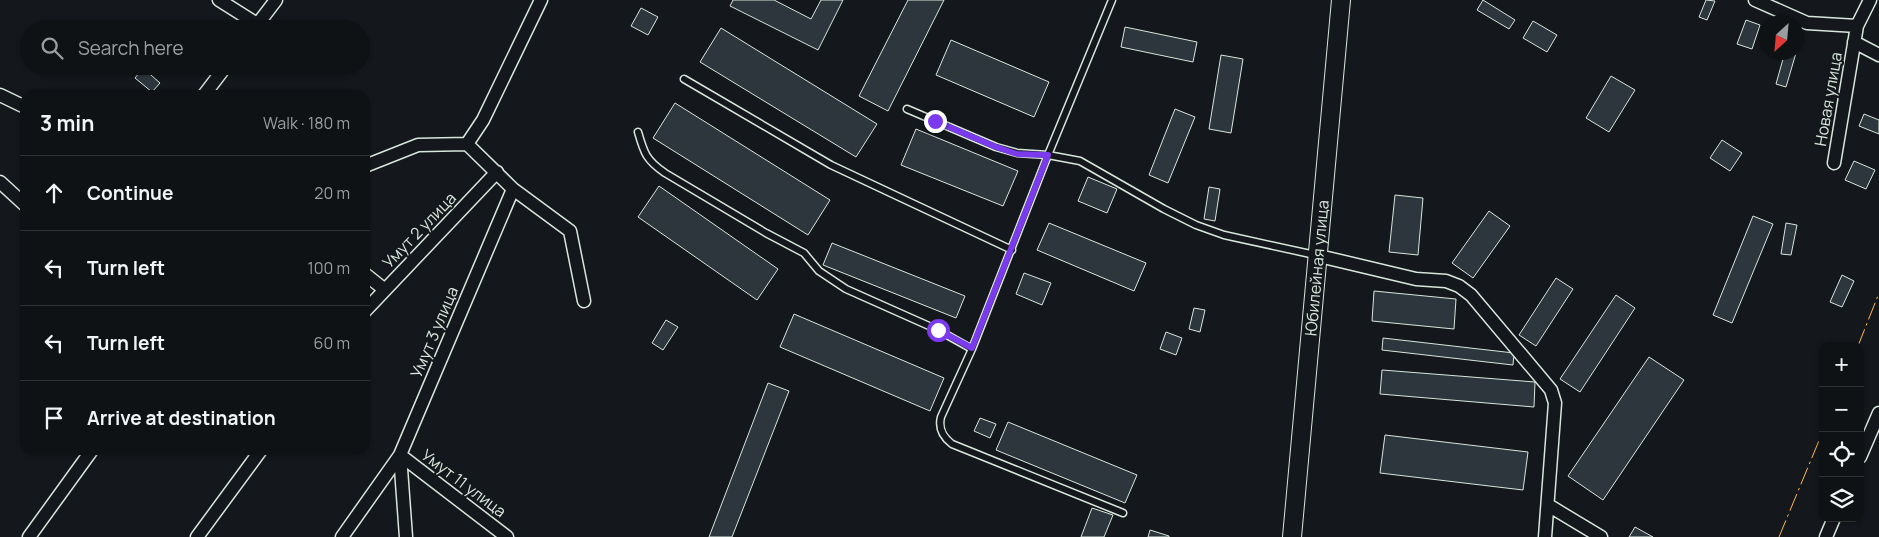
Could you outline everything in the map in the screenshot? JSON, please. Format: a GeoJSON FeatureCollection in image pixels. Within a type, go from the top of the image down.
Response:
{"type":"FeatureCollection","features":[{"type":"Feature","properties":{"kind":"main road","name":"Юбилейная улица"},"geometry":{"type":"LineString","coordinates":[[1292,537],[1341,0]]}},
{"type":"Feature","properties":{"kind":"street"},"geometry":{"type":"LineString","coordinates":[[219,0],[246,20]]}},
{"type":"Feature","properties":{"kind":"street"},"geometry":{"type":"LineString","coordinates":[[261,20],[276,0]]}},
{"type":"Feature","properties":{"kind":"street"},"geometry":{"type":"LineString","coordinates":[[467,144],[483,120],[540,0]]}},
{"type":"Feature","properties":{"kind":"street"},"geometry":{"type":"LineString","coordinates":[[1755,0],[1807,23],[1857,26]]}},
{"type":"Feature","properties":{"kind":"street","name":"Новая улица"},"geometry":{"type":"LineString","coordinates":[[1834,163],[1857,26],[1870,0]]}},
{"type":"Feature","properties":{"kind":"street","name":"Новая улица"},"geometry":{"type":"LineString","coordinates":[[1854,42],[1879,55]]}},
{"type":"Feature","properties":{"kind":"street"},"geometry":{"type":"LineString","coordinates":[[208,90],[219,75]]}},
{"type":"Feature","properties":{"kind":"street"},"geometry":{"type":"LineString","coordinates":[[0,95],[20,105]]}},
{"type":"Feature","properties":{"kind":"street"},"geometry":{"type":"LineString","coordinates":[[370,164],[418,145],[467,144],[513,188],[570,231],[584,301]]}},
{"type":"Feature","properties":{"kind":"street","name":"Умут 2 улица"},"geometry":{"type":"LineString","coordinates":[[370,305],[497,172]]}},
{"type":"Feature","properties":{"kind":"street"},"geometry":{"type":"LineString","coordinates":[[0,182],[20,200]]}},
{"type":"Feature","properties":{"kind":"street","name":"Умут 3 улица"},"geometry":{"type":"LineString","coordinates":[[342,537],[400,455],[513,188]]}},
{"type":"Feature","properties":{"kind":"street"},"geometry":{"type":"LineString","coordinates":[[1319,256],[1416,279],[1446,281],[1459,286],[1471,295],[1552,390],[1555,403],[1545,537]]}},
{"type":"Feature","properties":{"kind":"street"},"geometry":{"type":"LineString","coordinates":[[370,278],[384,290]]}},
{"type":"Feature","properties":{"kind":"street"},"geometry":{"type":"LineString","coordinates":[[1864,448],[1879,413]]}},
{"type":"Feature","properties":{"kind":"street"},"geometry":{"type":"LineString","coordinates":[[29,537],[88,455]]}},
{"type":"Feature","properties":{"kind":"street"},"geometry":{"type":"LineString","coordinates":[[196,537],[257,455]]}},
{"type":"Feature","properties":{"kind":"street"},"geometry":{"type":"LineString","coordinates":[[400,455],[406,537]]}},
{"type":"Feature","properties":{"kind":"street","name":"Умут 11 улица"},"geometry":{"type":"LineString","coordinates":[[400,455],[508,537]]}},
{"type":"Feature","properties":{"kind":"street"},"geometry":{"type":"LineString","coordinates":[[1548,506],[1601,537]]}},
{"type":"Feature","properties":{"kind":"street"},"geometry":{"type":"LineString","coordinates":[[1826,537],[1832,522]]}},
{"type":"Feature","properties":{"kind":"lane"},"geometry":{"type":"LineString","coordinates":[[1112,0],[1048,155],[1012,250],[940,422],[940,427],[946,439],[965,449],[1123,513]]}},
{"type":"Feature","properties":{"kind":"lane"},"geometry":{"type":"LineString","coordinates":[[684,79],[831,164],[1012,250]]}},
{"type":"Feature","properties":{"kind":"lane"},"geometry":{"type":"LineString","coordinates":[[907,109],[1017,154],[1048,155],[1080,161],[1164,209],[1224,235],[1319,256]]}},
{"type":"Feature","properties":{"kind":"lane"},"geometry":{"type":"LineString","coordinates":[[638,132],[646,157],[664,172],[766,233],[804,253],[819,271],[846,289],[938,330],[972,348]]}},
{"type":"Feature","properties":{"kind":"building"},"geometry":{"type":"Polygon","coordinates":[[[733,0],[774,0],[811,19],[821,0],[843,0],[818,50],[730,6],[733,0]]]}},
{"type":"Feature","properties":{"kind":"building"},"geometry":{"type":"Polygon","coordinates":[[[908,0],[944,0],[888,111],[859,96],[908,0]]]}},
{"type":"Feature","properties":{"kind":"building"},"geometry":{"type":"Polygon","coordinates":[[[1483,0],[1515,20],[1509,29],[1477,10],[1483,0]]]}},
{"type":"Feature","properties":{"kind":"building"},"geometry":{"type":"Polygon","coordinates":[[[1706,0],[1715,1],[1707,20],[1699,17],[1706,0]]]}},
{"type":"Feature","properties":{"kind":"building"},"geometry":{"type":"Polygon","coordinates":[[[641,8],[658,17],[648,35],[631,26],[641,8]]]}},
{"type":"Feature","properties":{"kind":"building"},"geometry":{"type":"Polygon","coordinates":[[[1746,20],[1759,25],[1752,49],[1737,44],[1746,20]]]}},
{"type":"Feature","properties":{"kind":"building"},"geometry":{"type":"Polygon","coordinates":[[[1533,21],[1557,35],[1547,52],[1523,38],[1533,21]]]}},
{"type":"Feature","properties":{"kind":"building"},"geometry":{"type":"Polygon","coordinates":[[[1125,27],[1197,42],[1193,62],[1121,47],[1125,27]]]}},
{"type":"Feature","properties":{"kind":"building"},"geometry":{"type":"Polygon","coordinates":[[[721,28],[877,124],[856,157],[700,62],[721,28]]]}},
{"type":"Feature","properties":{"kind":"building"},"geometry":{"type":"Polygon","coordinates":[[[951,40],[1049,82],[1034,117],[936,75],[951,40]]]}},
{"type":"Feature","properties":{"kind":"building"},"geometry":{"type":"Polygon","coordinates":[[[1221,55],[1243,59],[1231,133],[1209,129],[1221,55]]]}},
{"type":"Feature","properties":{"kind":"building"},"geometry":{"type":"Polygon","coordinates":[[[1783,60],[1794,60],[1786,87],[1776,84],[1783,60]]]}},
{"type":"Feature","properties":{"kind":"building"},"geometry":{"type":"Polygon","coordinates":[[[137,75],[151,75],[160,83],[154,90],[150,90],[135,78],[137,75]]]}},
{"type":"Feature","properties":{"kind":"building"},"geometry":{"type":"Polygon","coordinates":[[[1611,76],[1635,90],[1609,132],[1586,118],[1611,76]]]}},
{"type":"Feature","properties":{"kind":"building"},"geometry":{"type":"Polygon","coordinates":[[[675,103],[830,200],[808,235],[653,138],[675,103]]]}},
{"type":"Feature","properties":{"kind":"building"},"geometry":{"type":"Polygon","coordinates":[[[1175,109],[1195,117],[1168,183],[1149,175],[1175,109]]]}},
{"type":"Feature","properties":{"kind":"building"},"geometry":{"type":"Polygon","coordinates":[[[1864,114],[1879,120],[1879,134],[1859,126],[1864,114]]]}},
{"type":"Feature","properties":{"kind":"building"},"geometry":{"type":"Polygon","coordinates":[[[916,129],[1018,171],[1003,206],[901,165],[916,129]]]}},
{"type":"Feature","properties":{"kind":"building"},"geometry":{"type":"Polygon","coordinates":[[[1722,140],[1742,153],[1730,171],[1710,158],[1722,140]]]}},
{"type":"Feature","properties":{"kind":"building"},"geometry":{"type":"Polygon","coordinates":[[[1854,161],[1875,170],[1866,189],[1845,180],[1854,161]]]}},
{"type":"Feature","properties":{"kind":"building"},"geometry":{"type":"Polygon","coordinates":[[[1088,177],[1117,189],[1107,213],[1078,201],[1088,177]]]}},
{"type":"Feature","properties":{"kind":"building"},"geometry":{"type":"Polygon","coordinates":[[[659,186],[778,269],[757,300],[638,217],[659,186]]]}},
{"type":"Feature","properties":{"kind":"building"},"geometry":{"type":"Polygon","coordinates":[[[1209,187],[1220,189],[1215,221],[1204,219],[1209,187]]]}},
{"type":"Feature","properties":{"kind":"building"},"geometry":{"type":"Polygon","coordinates":[[[1395,195],[1423,198],[1418,255],[1389,252],[1395,195]]]}},
{"type":"Feature","properties":{"kind":"building"},"geometry":{"type":"Polygon","coordinates":[[[1489,211],[1510,226],[1473,278],[1452,263],[1489,211]]]}},
{"type":"Feature","properties":{"kind":"building"},"geometry":{"type":"Polygon","coordinates":[[[1753,216],[1773,224],[1732,323],[1713,315],[1753,216]]]}},
{"type":"Feature","properties":{"kind":"building"},"geometry":{"type":"Polygon","coordinates":[[[1049,223],[1146,263],[1134,291],[1037,250],[1049,223]]]}},
{"type":"Feature","properties":{"kind":"building"},"geometry":{"type":"Polygon","coordinates":[[[1786,223],[1797,225],[1791,255],[1781,254],[1786,223]]]}},
{"type":"Feature","properties":{"kind":"building"},"geometry":{"type":"Polygon","coordinates":[[[832,243],[965,296],[956,318],[823,265],[832,243]]]}},
{"type":"Feature","properties":{"kind":"building"},"geometry":{"type":"Polygon","coordinates":[[[1024,273],[1051,283],[1042,305],[1016,294],[1024,273]]]}},
{"type":"Feature","properties":{"kind":"building"},"geometry":{"type":"Polygon","coordinates":[[[1842,275],[1854,281],[1842,307],[1830,302],[1842,275]]]}},
{"type":"Feature","properties":{"kind":"building"},"geometry":{"type":"Polygon","coordinates":[[[1556,278],[1573,289],[1536,346],[1519,335],[1556,278]]]}},
{"type":"Feature","properties":{"kind":"building"},"geometry":{"type":"Polygon","coordinates":[[[1374,291],[1456,299],[1454,329],[1372,321],[1374,291]]]}},
{"type":"Feature","properties":{"kind":"building"},"geometry":{"type":"Polygon","coordinates":[[[1616,295],[1635,308],[1580,392],[1560,379],[1616,295]]]}},
{"type":"Feature","properties":{"kind":"building"},"geometry":{"type":"Polygon","coordinates":[[[1194,308],[1205,310],[1200,332],[1189,329],[1194,308]]]}},
{"type":"Feature","properties":{"kind":"building"},"geometry":{"type":"Polygon","coordinates":[[[794,314],[944,378],[930,411],[780,347],[794,314]]]}},
{"type":"Feature","properties":{"kind":"building"},"geometry":{"type":"Polygon","coordinates":[[[666,320],[678,327],[663,350],[652,343],[666,320]]]}},
{"type":"Feature","properties":{"kind":"building"},"geometry":{"type":"Polygon","coordinates":[[[1166,332],[1182,338],[1176,355],[1160,349],[1166,332]]]}},
{"type":"Feature","properties":{"kind":"building"},"geometry":{"type":"Polygon","coordinates":[[[1383,338],[1514,353],[1513,365],[1382,350],[1383,338]]]}},
{"type":"Feature","properties":{"kind":"building"},"geometry":{"type":"Polygon","coordinates":[[[1649,357],[1684,380],[1603,500],[1568,476],[1649,357]]]}},
{"type":"Feature","properties":{"kind":"building"},"geometry":{"type":"Polygon","coordinates":[[[1382,370],[1535,382],[1534,407],[1380,394],[1382,370]]]}},
{"type":"Feature","properties":{"kind":"building"},"geometry":{"type":"Polygon","coordinates":[[[768,383],[789,391],[732,537],[709,537],[768,383]]]}},
{"type":"Feature","properties":{"kind":"building"},"geometry":{"type":"Polygon","coordinates":[[[980,418],[996,424],[990,438],[974,431],[980,418]]]}},
{"type":"Feature","properties":{"kind":"building"},"geometry":{"type":"Polygon","coordinates":[[[1008,422],[1137,475],[1125,503],[996,450],[1008,422]]]}},
{"type":"Feature","properties":{"kind":"building"},"geometry":{"type":"Polygon","coordinates":[[[1385,435],[1528,452],[1523,490],[1380,473],[1385,435]]]}},
{"type":"Feature","properties":{"kind":"building"},"geometry":{"type":"Polygon","coordinates":[[[1092,508],[1113,515],[1104,537],[1081,537],[1092,508]]]}},
{"type":"Feature","properties":{"kind":"building"},"geometry":{"type":"Polygon","coordinates":[[[1635,527],[1653,537],[1629,537],[1635,527]]]}},
{"type":"Feature","properties":{"kind":"building"},"geometry":{"type":"Polygon","coordinates":[[[1150,530],[1169,536],[1169,537],[1148,537],[1150,530]]]}},
{"type":"Feature","properties":{"kind":"power"},"geometry":{"type":"LineString","coordinates":[[1860,342],[1879,293]]}},
{"type":"Feature","properties":{"kind":"power"},"geometry":{"type":"LineString","coordinates":[[1779,537],[1823,432]]}},
{"type":"Feature","properties":{"kind":"route"},"geometry":{"type":"LineString","coordinates":[[935,121],[1017,154],[1048,155],[972,348],[938,330]]}}]}
